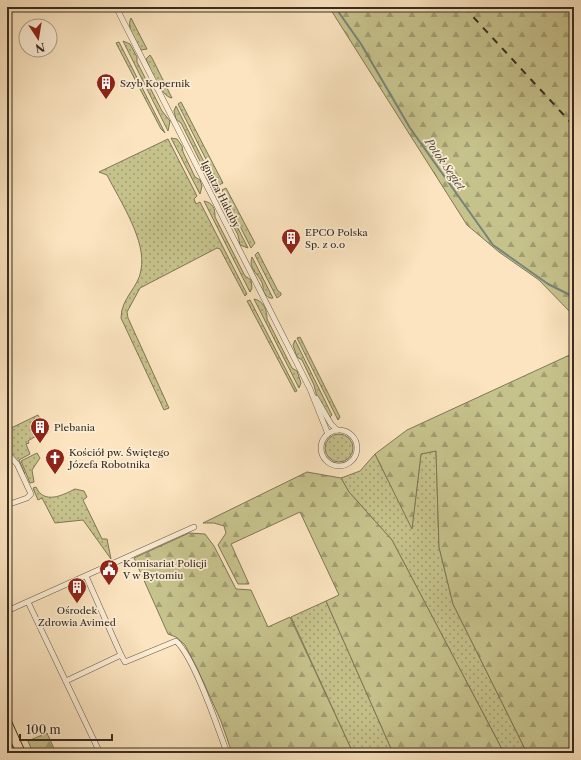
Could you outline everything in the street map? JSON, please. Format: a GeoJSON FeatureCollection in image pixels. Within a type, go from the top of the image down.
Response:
{"type":"FeatureCollection","features":[{"type":"Feature","properties":{"kind":"highway"},"geometry":{"type":"LineString","coordinates":[[7,744],[11,753]]}},
{"type":"Feature","properties":{"kind":"street","name":"Ignatza Hakuby"},"geometry":{"type":"LineString","coordinates":[[116,7],[310,389],[331,424],[337,430]]}},
{"type":"Feature","properties":{"kind":"street","name":"Ignatza Hakuby"},"geometry":{"type":"LineString","coordinates":[[310,389],[328,434]]}},
{"type":"Feature","properties":{"kind":"street"},"geometry":{"type":"LineString","coordinates":[[337,430],[347,432],[356,442],[356,455],[346,465],[336,466],[324,458],[322,446],[328,434],[337,430]]}},
{"type":"Feature","properties":{"kind":"street"},"geometry":{"type":"LineString","coordinates":[[7,453],[17,464],[31,494],[27,498],[7,505]]}},
{"type":"Feature","properties":{"kind":"street"},"geometry":{"type":"LineString","coordinates":[[7,612],[194,528]]}},
{"type":"Feature","properties":{"kind":"street"},"geometry":{"type":"LineString","coordinates":[[86,576],[125,662],[176,641],[180,644],[196,676],[227,753]]}},
{"type":"Feature","properties":{"kind":"street"},"geometry":{"type":"LineString","coordinates":[[28,602],[100,753]]}},
{"type":"Feature","properties":{"kind":"street"},"geometry":{"type":"LineString","coordinates":[[66,681],[121,655]]}},
{"type":"Feature","properties":{"kind":"green space"},"geometry":{"type":"Polygon","coordinates":[[[329,7],[574,7],[574,316],[539,280],[499,252],[467,225],[329,7]]]}},
{"type":"Feature","properties":{"kind":"green space"},"geometry":{"type":"Polygon","coordinates":[[[131,18],[147,49],[141,50],[134,39],[130,26],[131,18]]]}},
{"type":"Feature","properties":{"kind":"green space"},"geometry":{"type":"Polygon","coordinates":[[[123,41],[130,44],[137,57],[137,62],[162,111],[170,121],[168,131],[123,41]]]}},
{"type":"Feature","properties":{"kind":"green space"},"geometry":{"type":"Polygon","coordinates":[[[119,42],[165,133],[161,129],[116,43],[119,42]]]}},
{"type":"Feature","properties":{"kind":"green space"},"geometry":{"type":"Polygon","coordinates":[[[150,55],[172,98],[164,93],[156,82],[146,59],[150,55]]]}},
{"type":"Feature","properties":{"kind":"green space"},"geometry":{"type":"Polygon","coordinates":[[[181,102],[223,183],[219,185],[178,104],[181,102]]]}},
{"type":"Feature","properties":{"kind":"green space"},"geometry":{"type":"Polygon","coordinates":[[[176,106],[216,186],[211,184],[206,178],[206,173],[181,123],[176,119],[174,111],[176,106]]]}},
{"type":"Feature","properties":{"kind":"green space"},"geometry":{"type":"Polygon","coordinates":[[[171,138],[177,139],[182,146],[183,152],[195,177],[200,180],[202,186],[200,194],[171,138]]]}},
{"type":"Feature","properties":{"kind":"green space"},"geometry":{"type":"Polygon","coordinates":[[[168,139],[197,196],[194,199],[196,204],[200,202],[247,294],[245,296],[220,249],[217,248],[140,288],[127,312],[128,318],[169,408],[164,410],[121,318],[124,304],[140,276],[142,259],[140,247],[131,221],[107,175],[99,172],[168,139]]]}},
{"type":"Feature","properties":{"kind":"green space"},"geometry":{"type":"Polygon","coordinates":[[[226,188],[255,243],[251,248],[222,190],[226,188]]]}},
{"type":"Feature","properties":{"kind":"green space"},"geometry":{"type":"Polygon","coordinates":[[[220,193],[248,248],[240,245],[238,235],[225,210],[219,202],[220,193]]]}},
{"type":"Feature","properties":{"kind":"green space"},"geometry":{"type":"Polygon","coordinates":[[[204,201],[213,206],[215,217],[245,276],[251,280],[252,288],[250,292],[204,201]]]}},
{"type":"Feature","properties":{"kind":"green space"},"geometry":{"type":"Polygon","coordinates":[[[258,252],[278,291],[281,293],[281,295],[277,298],[255,255],[258,252]]]}},
{"type":"Feature","properties":{"kind":"green space"},"geometry":{"type":"Polygon","coordinates":[[[252,257],[273,298],[268,297],[263,291],[261,281],[252,267],[252,257]]]}},
{"type":"Feature","properties":{"kind":"green space"},"geometry":{"type":"Polygon","coordinates":[[[254,299],[263,304],[267,319],[292,368],[297,371],[301,383],[299,388],[254,299]]]}},
{"type":"Feature","properties":{"kind":"green space"},"geometry":{"type":"Polygon","coordinates":[[[250,300],[297,391],[295,392],[247,301],[250,300]]]}},
{"type":"Feature","properties":{"kind":"green space"},"geometry":{"type":"Polygon","coordinates":[[[300,337],[340,417],[338,420],[297,338],[300,337]]]}},
{"type":"Feature","properties":{"kind":"green space"},"geometry":{"type":"Polygon","coordinates":[[[295,340],[332,415],[330,417],[317,397],[314,385],[302,360],[297,357],[293,345],[295,340]]]}},
{"type":"Feature","properties":{"kind":"green space"},"geometry":{"type":"Polygon","coordinates":[[[574,353],[574,753],[527,753],[453,604],[439,547],[436,451],[421,454],[412,529],[375,454],[407,430],[574,353]]]}},
{"type":"Feature","properties":{"kind":"green space"},"geometry":{"type":"Polygon","coordinates":[[[38,415],[48,433],[43,435],[41,433],[28,441],[29,443],[26,444],[30,454],[19,460],[25,474],[7,447],[7,430],[38,415]]]}},
{"type":"Feature","properties":{"kind":"green space"},"geometry":{"type":"Polygon","coordinates":[[[339,434],[349,438],[353,448],[349,458],[339,462],[329,458],[325,448],[329,438],[339,434]]]}},
{"type":"Feature","properties":{"kind":"green space"},"geometry":{"type":"Polygon","coordinates":[[[436,451],[439,547],[453,604],[527,753],[504,753],[392,540],[349,492],[341,478],[360,471],[375,454],[412,528],[421,454],[436,451]]]}},
{"type":"Feature","properties":{"kind":"green space"},"geometry":{"type":"Polygon","coordinates":[[[37,453],[40,458],[32,470],[34,482],[30,483],[21,461],[37,453]]]}},
{"type":"Feature","properties":{"kind":"green space"},"geometry":{"type":"Polygon","coordinates":[[[307,472],[341,478],[349,492],[392,540],[504,753],[393,753],[326,601],[339,595],[300,512],[231,544],[249,584],[238,584],[218,545],[226,533],[224,526],[214,523],[203,523],[307,472]]]}},
{"type":"Feature","properties":{"kind":"green space"},"geometry":{"type":"Polygon","coordinates":[[[36,487],[44,496],[49,497],[59,496],[75,489],[84,491],[87,497],[83,500],[102,539],[107,539],[111,559],[83,520],[55,523],[42,498],[38,500],[33,488],[36,487]]]}},
{"type":"Feature","properties":{"kind":"green space"},"geometry":{"type":"Polygon","coordinates":[[[189,533],[205,534],[214,546],[236,589],[251,590],[268,627],[290,617],[353,753],[232,753],[221,721],[197,668],[185,645],[176,637],[168,634],[134,558],[189,533]]]}},
{"type":"Feature","properties":{"kind":"green space"},"geometry":{"type":"Polygon","coordinates":[[[326,601],[393,753],[353,753],[291,617],[326,601]]]}},
{"type":"Feature","properties":{"kind":"green space"},"geometry":{"type":"Polygon","coordinates":[[[47,733],[56,753],[33,753],[28,741],[47,733]]]}},
{"type":"Feature","properties":{"kind":"waterway","name":"Potok Segiet"},"geometry":{"type":"LineString","coordinates":[[335,7],[361,44],[410,128],[493,245],[548,284],[574,297]]}},
{"type":"Feature","properties":{"kind":"tram line"},"geometry":{"type":"LineString","coordinates":[[7,711],[26,753]]}},
{"type":"Feature","properties":{"kind":"railway"},"geometry":{"type":"LineString","coordinates":[[464,7],[574,126]]}},
{"type":"Feature","properties":{"kind":"place","name":"Szyb Kopernik"},"geometry":{"type":"Point","coordinates":[106,100]}},
{"type":"Feature","properties":{"kind":"place","name":"EPCO Polska Sp. z o.o"},"geometry":{"type":"Point","coordinates":[291,255]}},
{"type":"Feature","properties":{"kind":"place","name":"Plebania"},"geometry":{"type":"Point","coordinates":[40,444]}},
{"type":"Feature","properties":{"kind":"place","name":"Kościół pw. Świętego Józefa Robotnika"},"geometry":{"type":"Point","coordinates":[55,475]}},
{"type":"Feature","properties":{"kind":"place","name":"Komisariat Policji V w Bytomiu"},"geometry":{"type":"Point","coordinates":[109,586]}},
{"type":"Feature","properties":{"kind":"place","name":"Ośrodek Zdrowia Avimed"},"geometry":{"type":"Point","coordinates":[77,604]}}]}
